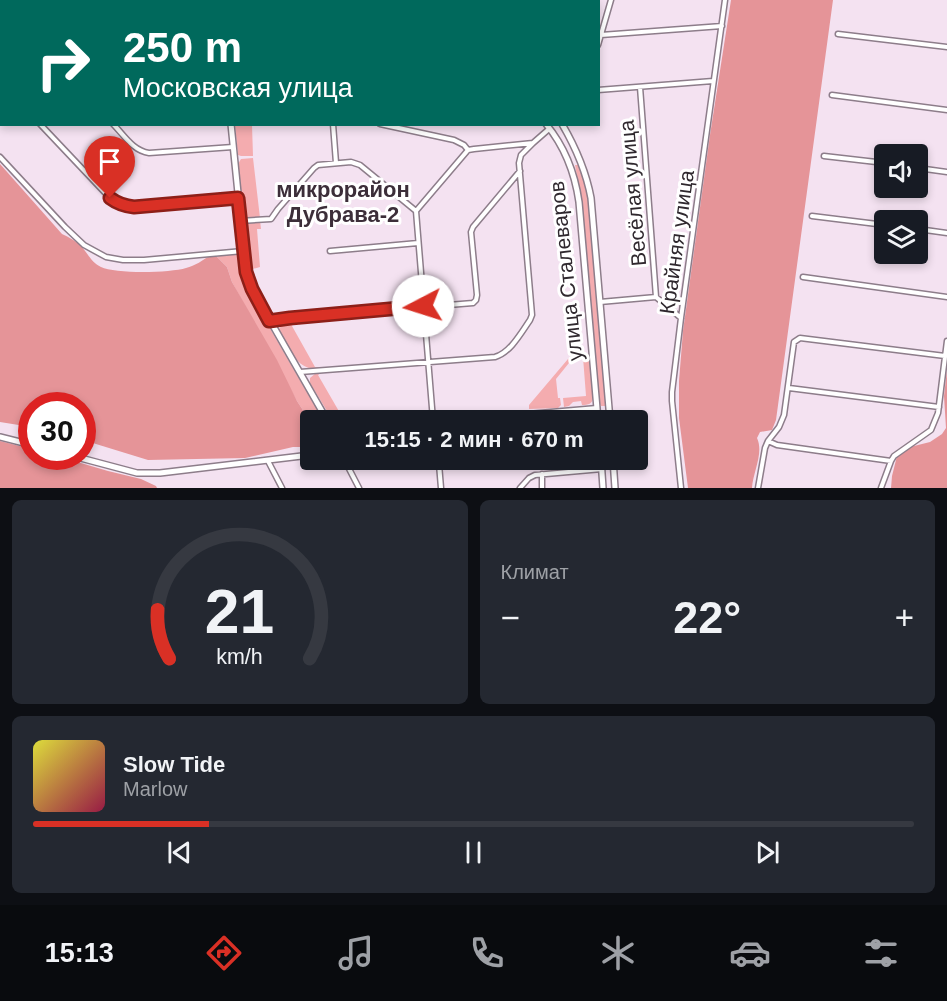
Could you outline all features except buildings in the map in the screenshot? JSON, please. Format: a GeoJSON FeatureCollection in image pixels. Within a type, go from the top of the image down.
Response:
{"type":"FeatureCollection","features":[{"type":"Feature","properties":{"kind":"main road"},"geometry":{"type":"LineString","coordinates":[[231,126],[246,272],[269,321],[321,410]]}},
{"type":"Feature","properties":{"kind":"main road","name":"улица Сталеваров"},"geometry":{"type":"LineString","coordinates":[[548,126],[569,161],[576,184],[597,408]]}},
{"type":"Feature","properties":{"kind":"main road","name":"улица Сталеваров"},"geometry":{"type":"LineString","coordinates":[[563,126],[580,157],[591,198],[609,408]]}},
{"type":"Feature","properties":{"kind":"main road"},"geometry":{"type":"LineString","coordinates":[[569,161],[580,157]]}},
{"type":"Feature","properties":{"kind":"main road"},"geometry":{"type":"LineString","coordinates":[[597,408],[609,408]]}},
{"type":"Feature","properties":{"kind":"main road"},"geometry":{"type":"LineString","coordinates":[[0,437],[18,442]]}},
{"type":"Feature","properties":{"kind":"main road"},"geometry":{"type":"LineString","coordinates":[[96,462],[137,473],[160,473],[300,456]]}},
{"type":"Feature","properties":{"kind":"main road"},"geometry":{"type":"LineString","coordinates":[[602,470],[603,488]]}},
{"type":"Feature","properties":{"kind":"main road"},"geometry":{"type":"LineString","coordinates":[[614,470],[615,488]]}},
{"type":"Feature","properties":{"kind":"street"},"geometry":{"type":"LineString","coordinates":[[611,0],[600,34],[722,26]]}},
{"type":"Feature","properties":{"kind":"street","name":"Крайняя улица"},"geometry":{"type":"LineString","coordinates":[[681,488],[672,401],[681,318],[726,0]]}},
{"type":"Feature","properties":{"kind":"street"},"geometry":{"type":"LineString","coordinates":[[838,34],[947,47]]}},
{"type":"Feature","properties":{"kind":"street"},"geometry":{"type":"LineString","coordinates":[[600,90],[713,81]]}},
{"type":"Feature","properties":{"kind":"street","name":"Весёлая улица"},"geometry":{"type":"LineString","coordinates":[[640,87],[656,297]]}},
{"type":"Feature","properties":{"kind":"street"},"geometry":{"type":"LineString","coordinates":[[832,95],[947,110]]}},
{"type":"Feature","properties":{"kind":"street"},"geometry":{"type":"LineString","coordinates":[[42,126],[110,198],[124,206],[238,198]]}},
{"type":"Feature","properties":{"kind":"street"},"geometry":{"type":"LineString","coordinates":[[115,126],[142,152],[233,147]]}},
{"type":"Feature","properties":{"kind":"street"},"geometry":{"type":"LineString","coordinates":[[333,126],[336,163]]}},
{"type":"Feature","properties":{"kind":"street"},"geometry":{"type":"LineString","coordinates":[[389,126],[454,140],[468,150]]}},
{"type":"Feature","properties":{"kind":"street"},"geometry":{"type":"LineString","coordinates":[[299,372],[428,363],[501,355],[531,321],[519,158],[548,126]]}},
{"type":"Feature","properties":{"kind":"street"},"geometry":{"type":"LineString","coordinates":[[432,410],[416,212],[468,150],[533,143]]}},
{"type":"Feature","properties":{"kind":"street"},"geometry":{"type":"LineString","coordinates":[[824,156],[874,162]]}},
{"type":"Feature","properties":{"kind":"street"},"geometry":{"type":"LineString","coordinates":[[0,157],[84,245],[106,257],[144,260],[243,252]]}},
{"type":"Feature","properties":{"kind":"street"},"geometry":{"type":"LineString","coordinates":[[240,221],[271,219],[318,165],[351,162],[360,165],[416,212]]}},
{"type":"Feature","properties":{"kind":"street"},"geometry":{"type":"LineString","coordinates":[[928,169],[947,172]]}},
{"type":"Feature","properties":{"kind":"street"},"geometry":{"type":"LineString","coordinates":[[269,321],[473,303],[477,295],[471,232],[520,171]]}},
{"type":"Feature","properties":{"kind":"street"},"geometry":{"type":"LineString","coordinates":[[812,216],[874,224]]}},
{"type":"Feature","properties":{"kind":"street"},"geometry":{"type":"LineString","coordinates":[[928,230],[947,233]]}},
{"type":"Feature","properties":{"kind":"street"},"geometry":{"type":"LineString","coordinates":[[330,251],[418,243]]}},
{"type":"Feature","properties":{"kind":"street"},"geometry":{"type":"LineString","coordinates":[[803,277],[947,297]]}},
{"type":"Feature","properties":{"kind":"street"},"geometry":{"type":"LineString","coordinates":[[600,302],[656,297],[681,318]]}},
{"type":"Feature","properties":{"kind":"street"},"geometry":{"type":"LineString","coordinates":[[758,488],[765,448],[784,415],[795,342],[800,338],[945,356]]}},
{"type":"Feature","properties":{"kind":"street"},"geometry":{"type":"LineString","coordinates":[[881,488],[894,456],[931,430],[936,420],[947,341]]}},
{"type":"Feature","properties":{"kind":"street"},"geometry":{"type":"LineString","coordinates":[[789,388],[939,407]]}},
{"type":"Feature","properties":{"kind":"street"},"geometry":{"type":"LineString","coordinates":[[574,410],[597,408]]}},
{"type":"Feature","properties":{"kind":"street"},"geometry":{"type":"LineString","coordinates":[[768,441],[777,445],[891,461]]}},
{"type":"Feature","properties":{"kind":"street"},"geometry":{"type":"LineString","coordinates":[[268,461],[282,488]]}},
{"type":"Feature","properties":{"kind":"street"},"geometry":{"type":"LineString","coordinates":[[350,470],[359,488]]}},
{"type":"Feature","properties":{"kind":"street"},"geometry":{"type":"LineString","coordinates":[[440,470],[441,488]]}},
{"type":"Feature","properties":{"kind":"street"},"geometry":{"type":"LineString","coordinates":[[520,488],[535,475],[590,470]]}},
{"type":"Feature","properties":{"kind":"street"},"geometry":{"type":"LineString","coordinates":[[542,474],[542,488]]}},
{"type":"Feature","properties":{"kind":"shaded area"},"geometry":{"type":"Polygon","coordinates":[[[731,0],[833,0],[776,420],[772,430],[760,432],[757,438],[759,456],[752,488],[688,488],[679,418],[683,331],[731,0]]]}},
{"type":"Feature","properties":{"kind":"shaded area"},"geometry":{"type":"Polygon","coordinates":[[[235,126],[252,126],[253,156],[238,155],[235,126]]]}},
{"type":"Feature","properties":{"kind":"shaded area"},"geometry":{"type":"Polygon","coordinates":[[[253,158],[260,218],[247,219],[243,216],[238,164],[241,159],[253,158]]]}},
{"type":"Feature","properties":{"kind":"shaded area"},"geometry":{"type":"Polygon","coordinates":[[[0,164],[62,234],[80,245],[101,267],[130,272],[168,271],[189,267],[211,255],[217,257],[227,267],[232,282],[303,410],[300,410],[300,447],[245,458],[148,460],[96,444],[96,392],[18,392],[18,425],[0,422],[0,164]]]}},
{"type":"Feature","properties":{"kind":"shaded area"},"geometry":{"type":"Polygon","coordinates":[[[575,165],[579,165],[586,182],[588,195],[605,406],[599,403],[581,200],[575,165]]]}},
{"type":"Feature","properties":{"kind":"shaded area"},"geometry":{"type":"Polygon","coordinates":[[[260,220],[261,229],[257,229],[260,267],[249,270],[244,226],[248,222],[260,220]]]}},
{"type":"Feature","properties":{"kind":"shaded area"},"geometry":{"type":"Polygon","coordinates":[[[235,253],[239,255],[249,292],[317,410],[303,410],[297,401],[232,282],[227,267],[217,257],[235,253]]]}},
{"type":"Feature","properties":{"kind":"shaded area"},"geometry":{"type":"Polygon","coordinates":[[[298,319],[299,321],[294,322],[292,326],[315,367],[320,367],[320,369],[312,369],[299,363],[279,331],[285,321],[298,319]]]}},
{"type":"Feature","properties":{"kind":"shaded area"},"geometry":{"type":"Polygon","coordinates":[[[585,354],[590,356],[593,397],[591,403],[582,405],[581,401],[573,402],[564,407],[563,398],[586,396],[583,357],[573,358],[556,379],[561,405],[558,408],[529,409],[529,405],[568,359],[585,354]]]}},
{"type":"Feature","properties":{"kind":"shaded area"},"geometry":{"type":"Polygon","coordinates":[[[947,370],[947,488],[891,488],[897,456],[910,447],[930,442],[942,434],[946,428],[944,396],[947,370]]]}},
{"type":"Feature","properties":{"kind":"shaded area"},"geometry":{"type":"Polygon","coordinates":[[[316,373],[321,373],[318,375],[338,410],[326,410],[310,383],[310,378],[316,373]]]}},
{"type":"Feature","properties":{"kind":"shaded area"},"geometry":{"type":"Polygon","coordinates":[[[0,441],[18,446],[18,470],[96,470],[96,467],[141,479],[157,488],[0,488],[0,441]]]}},
{"type":"Feature","properties":{"kind":"district","name":"микрорайон Дубрава-2"},"geometry":{"type":"Point","coordinates":[343,202]}},
{"type":"Feature","properties":{"kind":"route"},"geometry":{"type":"LineString","coordinates":[[110,198],[124,206],[134,207],[238,198],[246,272],[269,321],[423,306]]}}]}
